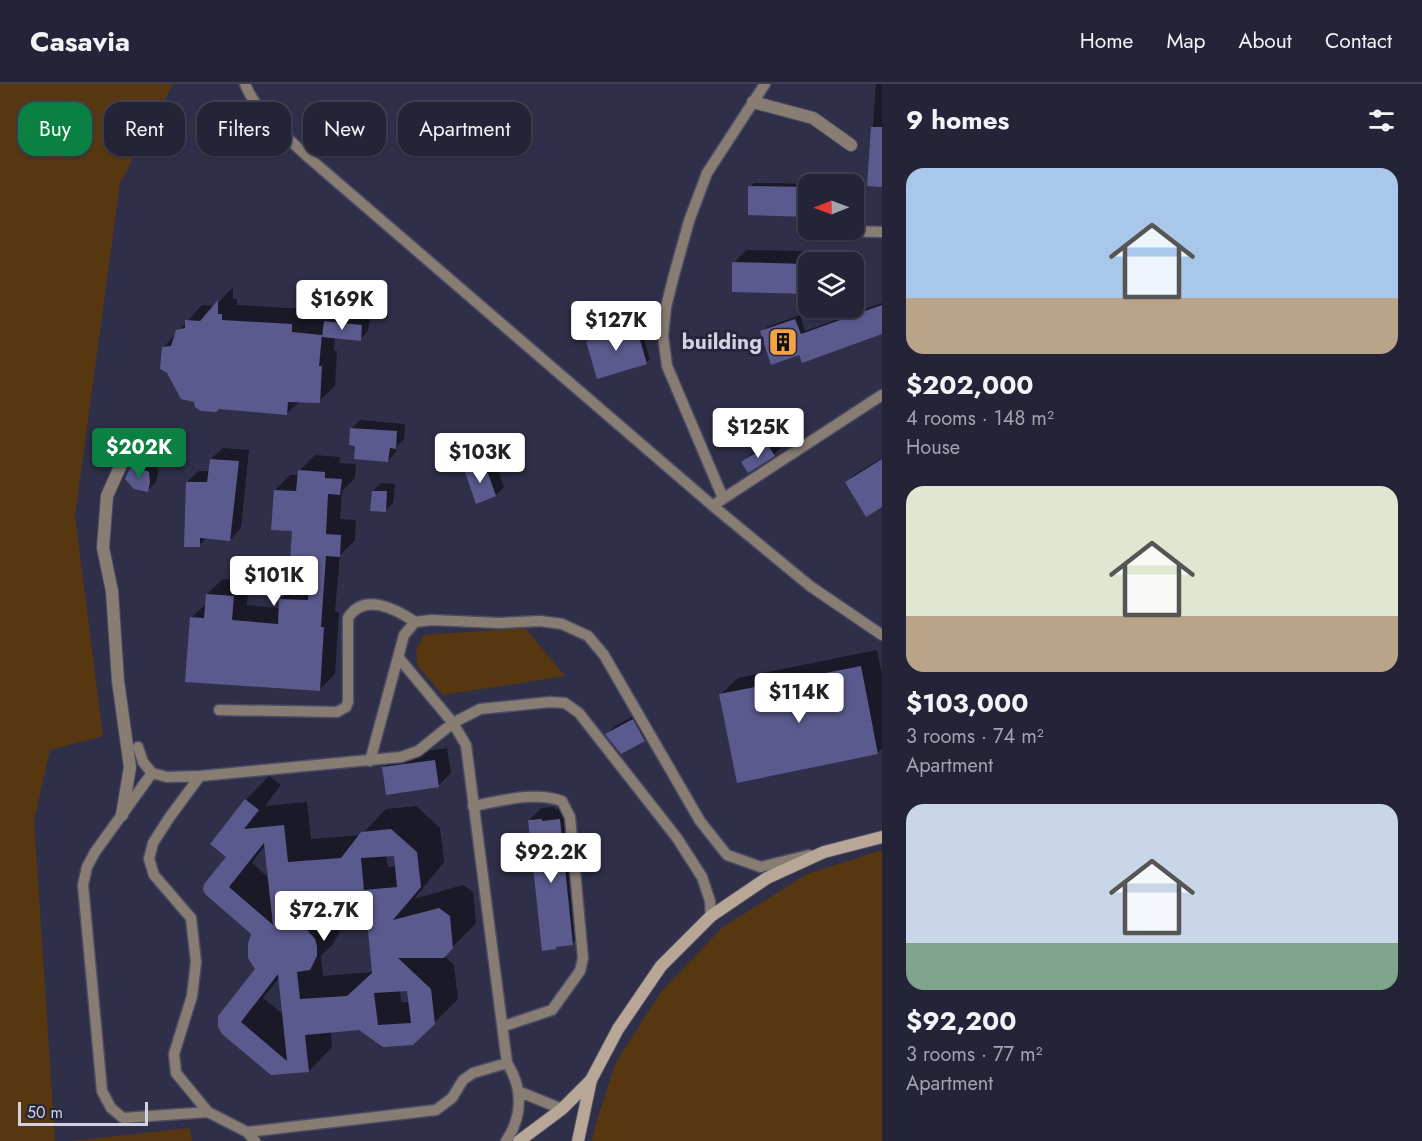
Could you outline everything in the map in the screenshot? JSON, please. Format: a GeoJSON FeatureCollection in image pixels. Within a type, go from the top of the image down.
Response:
{"type":"FeatureCollection","features":[{"type":"Feature","properties":{"kind":"main road"},"geometry":{"type":"LineString","coordinates":[[578,1141],[591,1080],[618,1029],[661,966],[711,916],[767,878],[824,852],[882,837]]}},
{"type":"Feature","properties":{"kind":"main road"},"geometry":{"type":"LineString","coordinates":[[519,1141],[562,1108],[591,1080]]}},
{"type":"Feature","properties":{"kind":"street"},"geometry":{"type":"LineString","coordinates":[[753,102],[813,118],[851,145]]}},
{"type":"Feature","properties":{"kind":"street"},"geometry":{"type":"LineString","coordinates":[[122,815],[130,767],[118,681],[112,591],[103,548],[107,496],[131,442]]}},
{"type":"Feature","properties":{"kind":"lane"},"geometry":{"type":"LineString","coordinates":[[245,84],[251,98],[265,115],[308,157],[713,506],[810,586],[882,635]]}},
{"type":"Feature","properties":{"kind":"lane"},"geometry":{"type":"LineString","coordinates":[[723,498],[667,366],[663,336],[666,307],[674,275],[689,221],[707,173],[765,84]]}},
{"type":"Feature","properties":{"kind":"lane"},"geometry":{"type":"LineString","coordinates":[[864,231],[882,232]]}},
{"type":"Feature","properties":{"kind":"lane"},"geometry":{"type":"LineString","coordinates":[[713,506],[882,395]]}},
{"type":"Feature","properties":{"kind":"lane"},"geometry":{"type":"LineString","coordinates":[[219,710],[337,712],[346,707],[348,702],[348,618],[353,610],[360,606],[386,606],[397,609],[415,622]]}},
{"type":"Feature","properties":{"kind":"lane"},"geometry":{"type":"LineString","coordinates":[[370,761],[404,635],[415,622],[431,620],[540,621],[562,624],[588,636],[604,655],[700,821],[727,855],[761,867],[824,852]]}},
{"type":"Feature","properties":{"kind":"lane"},"geometry":{"type":"LineString","coordinates":[[398,657],[453,723],[466,745],[507,1063],[516,1078],[520,1092],[514,1130],[506,1141]]}},
{"type":"Feature","properties":{"kind":"lane"},"geometry":{"type":"LineString","coordinates":[[138,747],[142,762],[152,773],[167,777],[370,761],[401,757],[418,751],[453,723],[480,709],[550,702],[565,703],[579,713],[683,848],[702,877],[710,900],[711,916]]}},
{"type":"Feature","properties":{"kind":"lane"},"geometry":{"type":"LineString","coordinates":[[152,773],[95,852],[87,867],[83,885],[102,1092],[111,1108],[123,1118],[208,1112]]}},
{"type":"Feature","properties":{"kind":"lane"},"geometry":{"type":"LineString","coordinates":[[201,776],[153,843],[149,859],[154,875],[191,918],[196,962],[192,996],[174,1054],[176,1073],[208,1112],[247,1132],[255,1141]]}},
{"type":"Feature","properties":{"kind":"lane"},"geometry":{"type":"LineString","coordinates":[[473,806],[517,799],[551,797],[562,801],[570,818],[583,958],[580,971],[552,1010],[504,1026]]}},
{"type":"Feature","properties":{"kind":"lane"},"geometry":{"type":"LineString","coordinates":[[247,1132],[436,1110],[452,1098],[462,1080],[472,1073],[507,1063]]}},
{"type":"Feature","properties":{"kind":"lane"},"geometry":{"type":"LineString","coordinates":[[520,1092],[562,1108]]}},
{"type":"Feature","properties":{"kind":"shaded area"},"geometry":{"type":"Polygon","coordinates":[[[0,84],[173,84],[163,102],[104,102],[104,156],[134,156],[120,183],[75,516],[103,736],[50,750],[34,820],[55,1141],[0,1141],[0,84]]]}},
{"type":"Feature","properties":{"kind":"shaded area"},"geometry":{"type":"Polygon","coordinates":[[[525,628],[565,676],[443,695],[417,665],[416,651],[424,635],[525,628]]]}},
{"type":"Feature","properties":{"kind":"shaded area"},"geometry":{"type":"Polygon","coordinates":[[[882,850],[882,1141],[592,1141],[616,1062],[661,992],[723,927],[807,874],[882,850]]]}},
{"type":"Feature","properties":{"kind":"shaded area"},"geometry":{"type":"Polygon","coordinates":[[[190,1128],[192,1141],[71,1141],[190,1128]]]}},
{"type":"Feature","properties":{"kind":"building"},"geometry":{"type":"Polygon","coordinates":[[[871,127],[882,127],[882,187],[867,186],[871,127]]]}},
{"type":"Feature","properties":{"kind":"building"},"geometry":{"type":"Polygon","coordinates":[[[748,186],[798,187],[798,217],[748,215],[748,186]]]}},
{"type":"Feature","properties":{"kind":"building"},"geometry":{"type":"Polygon","coordinates":[[[732,262],[798,264],[798,294],[732,292],[732,262]]]}},
{"type":"Feature","properties":{"kind":"building"},"geometry":{"type":"Polygon","coordinates":[[[218,300],[218,314],[222,314],[222,320],[292,324],[292,332],[322,335],[319,366],[322,366],[320,403],[288,402],[287,415],[219,409],[216,412],[201,411],[195,407],[194,402],[181,399],[167,373],[160,369],[162,347],[171,346],[176,330],[185,328],[185,320],[200,321],[218,300]]]}},
{"type":"Feature","properties":{"kind":"building"},"geometry":{"type":"Polygon","coordinates":[[[882,305],[882,334],[802,363],[799,355],[771,365],[760,331],[795,319],[801,334],[846,318],[864,318],[864,311],[882,305]]]}},
{"type":"Feature","properties":{"kind":"building"},"geometry":{"type":"Polygon","coordinates":[[[324,321],[362,325],[361,341],[322,337],[324,321]]]}},
{"type":"Feature","properties":{"kind":"building"},"geometry":{"type":"Polygon","coordinates":[[[636,326],[647,364],[597,379],[586,341],[636,326]]]}},
{"type":"Feature","properties":{"kind":"building"},"geometry":{"type":"Polygon","coordinates":[[[350,428],[397,431],[396,449],[390,448],[388,462],[354,459],[355,446],[349,445],[350,428]]]}},
{"type":"Feature","properties":{"kind":"building"},"geometry":{"type":"Polygon","coordinates":[[[768,445],[775,456],[748,473],[741,462],[768,445]]]}},
{"type":"Feature","properties":{"kind":"building"},"geometry":{"type":"Polygon","coordinates":[[[210,459],[239,461],[230,541],[200,538],[200,547],[184,547],[186,482],[207,482],[210,459]]]}},
{"type":"Feature","properties":{"kind":"building"},"geometry":{"type":"Polygon","coordinates":[[[882,459],[882,507],[866,517],[845,482],[882,459]]]}},
{"type":"Feature","properties":{"kind":"building"},"geometry":{"type":"Polygon","coordinates":[[[132,464],[149,472],[148,492],[134,489],[125,479],[132,464]]]}},
{"type":"Feature","properties":{"kind":"building"},"geometry":{"type":"Polygon","coordinates":[[[485,465],[496,496],[476,504],[465,472],[485,465]]]}},
{"type":"Feature","properties":{"kind":"building"},"geometry":{"type":"Polygon","coordinates":[[[298,470],[325,472],[325,478],[342,479],[340,495],[328,494],[326,534],[341,535],[340,557],[326,556],[321,627],[324,627],[320,691],[185,682],[190,617],[204,618],[206,594],[234,596],[232,620],[278,624],[279,599],[308,600],[310,563],[290,562],[292,531],[271,530],[274,490],[296,491],[298,470]]]}},
{"type":"Feature","properties":{"kind":"building"},"geometry":{"type":"Polygon","coordinates":[[[372,491],[387,491],[386,512],[370,511],[372,491]]]}},
{"type":"Feature","properties":{"kind":"building"},"geometry":{"type":"Polygon","coordinates":[[[237,577],[275,579],[274,596],[236,594],[237,577]]]}},
{"type":"Feature","properties":{"kind":"building"},"geometry":{"type":"Polygon","coordinates":[[[861,666],[878,754],[737,783],[719,694],[861,666]]]}},
{"type":"Feature","properties":{"kind":"building"},"geometry":{"type":"Polygon","coordinates":[[[633,719],[645,741],[621,754],[605,734],[633,719]]]}},
{"type":"Feature","properties":{"kind":"building"},"geometry":{"type":"Polygon","coordinates":[[[435,760],[439,787],[386,795],[382,767],[435,760]]]}},
{"type":"Feature","properties":{"kind":"building"},"geometry":{"type":"Polygon","coordinates":[[[245,799],[259,810],[244,829],[284,825],[288,862],[341,858],[361,832],[391,829],[417,852],[421,887],[393,920],[439,908],[450,916],[453,948],[444,958],[398,958],[431,989],[435,1024],[413,1045],[383,1047],[359,1030],[305,1035],[309,1072],[271,1075],[222,1034],[218,1027],[218,1016],[255,969],[248,958],[251,934],[205,894],[203,889],[204,884],[226,857],[210,844],[245,799]],[[264,843],[229,887],[273,925],[264,843]],[[394,856],[361,858],[364,890],[397,887],[394,856]],[[338,894],[290,898],[293,926],[303,925],[315,939],[317,946],[317,956],[310,970],[297,972],[300,999],[347,996],[372,973],[366,910],[338,894]],[[278,974],[241,1022],[287,1061],[278,974]],[[407,991],[374,993],[378,1025],[411,1023],[407,991]]]}},
{"type":"Feature","properties":{"kind":"building"},"geometry":{"type":"Polygon","coordinates":[[[542,819],[542,821],[560,819],[573,945],[542,951],[528,820],[542,819]]]}},
{"type":"Feature","properties":{"kind":"place","name":"building"},"geometry":{"type":"Point","coordinates":[783,342]}}]}
